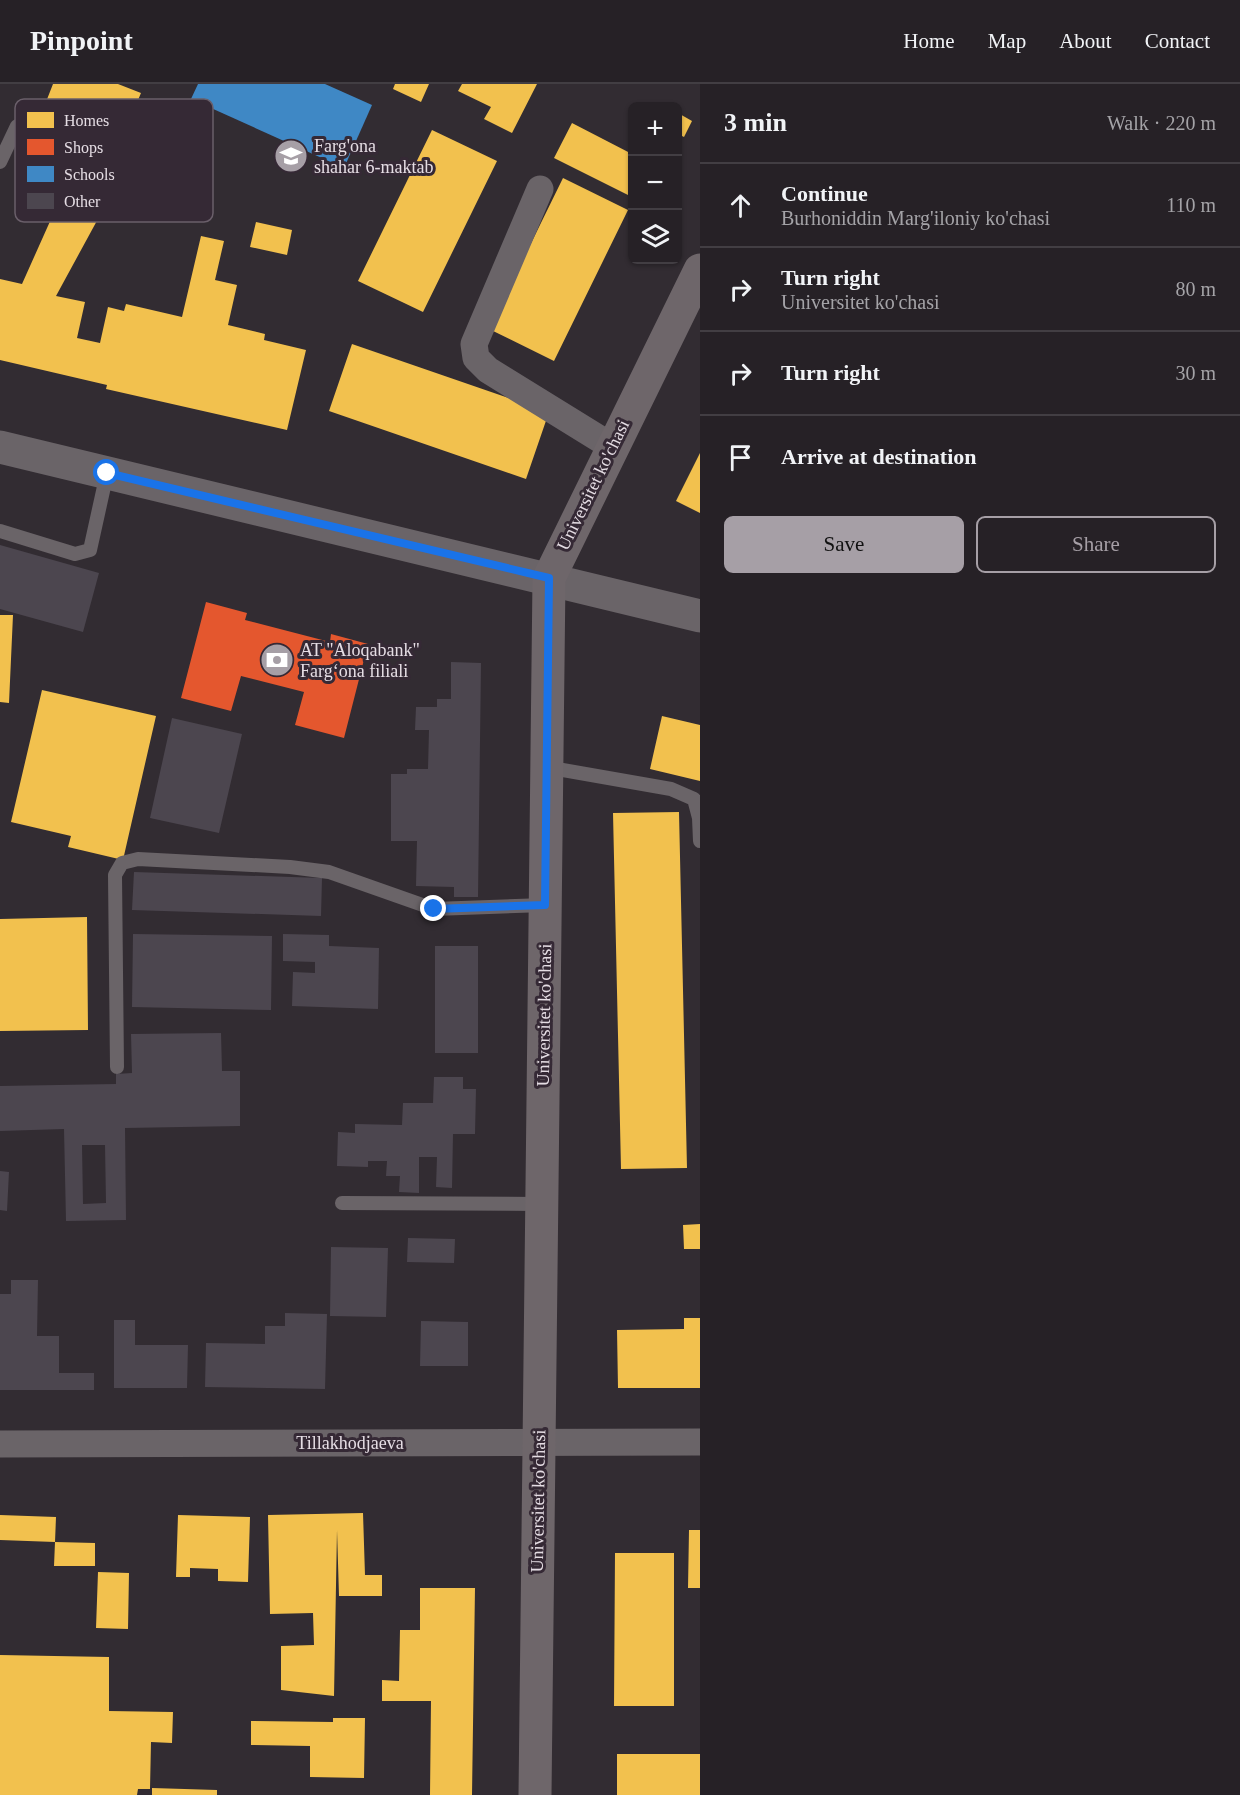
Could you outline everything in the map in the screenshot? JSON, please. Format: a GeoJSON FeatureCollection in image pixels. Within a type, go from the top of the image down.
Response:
{"type":"FeatureCollection","features":[{"type":"Feature","properties":{"kind":"main road","name":"Universitet ko'chasi"},"geometry":{"type":"LineString","coordinates":[[535,1795],[549,578],[700,270]]}},
{"type":"Feature","properties":{"kind":"street"},"geometry":{"type":"LineString","coordinates":[[540,189],[474,344],[476,358],[488,370],[612,446]]}},
{"type":"Feature","properties":{"kind":"street"},"geometry":{"type":"LineString","coordinates":[[0,447],[700,616]]}},
{"type":"Feature","properties":{"kind":"street","name":"Tillakhodjaeva"},"geometry":{"type":"LineString","coordinates":[[0,1444],[700,1442]]}},
{"type":"Feature","properties":{"kind":"lane"},"geometry":{"type":"LineString","coordinates":[[0,162],[15,130]]}},
{"type":"Feature","properties":{"kind":"lane"},"geometry":{"type":"LineString","coordinates":[[0,531],[75,554],[90,550],[107,473]]}},
{"type":"Feature","properties":{"kind":"lane"},"geometry":{"type":"LineString","coordinates":[[546,767],[671,789],[694,799],[699,818],[700,841]]}},
{"type":"Feature","properties":{"kind":"lane"},"geometry":{"type":"LineString","coordinates":[[117,1067],[115,875],[122,863],[138,859],[290,867],[329,872],[434,909],[545,905]]}},
{"type":"Feature","properties":{"kind":"lane"},"geometry":{"type":"LineString","coordinates":[[342,1203],[542,1204]]}},
{"type":"Feature","properties":{"kind":"building: Homes"},"geometry":{"type":"Polygon","coordinates":[[[53,84],[118,84],[141,93],[138,99],[47,99],[53,84]]]}},
{"type":"Feature","properties":{"kind":"building: Homes"},"geometry":{"type":"Polygon","coordinates":[[[395,84],[429,84],[421,102],[393,89],[395,84]]]}},
{"type":"Feature","properties":{"kind":"building: Homes"},"geometry":{"type":"Polygon","coordinates":[[[462,84],[537,84],[512,133],[484,119],[491,107],[458,91],[462,84]]]}},
{"type":"Feature","properties":{"kind":"building: Homes"},"geometry":{"type":"Polygon","coordinates":[[[682,115],[692,121],[684,137],[682,136],[682,115]]]}},
{"type":"Feature","properties":{"kind":"building: Homes"},"geometry":{"type":"Polygon","coordinates":[[[572,123],[628,152],[628,195],[554,158],[572,123]]]}},
{"type":"Feature","properties":{"kind":"building: Homes"},"geometry":{"type":"Polygon","coordinates":[[[432,130],[497,161],[423,312],[358,281],[432,130]]]}},
{"type":"Feature","properties":{"kind":"building: Homes"},"geometry":{"type":"Polygon","coordinates":[[[563,178],[628,210],[554,361],[489,329],[563,178]]]}},
{"type":"Feature","properties":{"kind":"building: Homes"},"geometry":{"type":"Polygon","coordinates":[[[50,222],[96,222],[56,296],[85,302],[77,338],[100,343],[108,307],[124,311],[126,304],[182,317],[201,236],[224,241],[215,280],[237,285],[228,325],[265,334],[264,340],[306,350],[287,430],[106,389],[107,385],[0,360],[0,279],[22,284],[50,222]]]}},
{"type":"Feature","properties":{"kind":"building: Homes"},"geometry":{"type":"Polygon","coordinates":[[[256,222],[292,230],[287,255],[250,247],[256,222]]]}},
{"type":"Feature","properties":{"kind":"building: Homes"},"geometry":{"type":"Polygon","coordinates":[[[352,344],[549,412],[526,479],[329,411],[352,344]]]}},
{"type":"Feature","properties":{"kind":"building: Homes"},"geometry":{"type":"Polygon","coordinates":[[[700,453],[700,513],[676,501],[700,453]]]}},
{"type":"Feature","properties":{"kind":"building: Homes"},"geometry":{"type":"Polygon","coordinates":[[[0,615],[13,615],[9,703],[0,702],[0,615]]]}},
{"type":"Feature","properties":{"kind":"building: Homes"},"geometry":{"type":"Polygon","coordinates":[[[42,690],[156,716],[123,860],[68,847],[71,836],[11,822],[42,690]]]}},
{"type":"Feature","properties":{"kind":"building: Homes"},"geometry":{"type":"Polygon","coordinates":[[[662,716],[700,725],[700,781],[650,769],[662,716]]]}},
{"type":"Feature","properties":{"kind":"building: Homes"},"geometry":{"type":"Polygon","coordinates":[[[679,812],[687,1168],[621,1169],[613,813],[679,812]]]}},
{"type":"Feature","properties":{"kind":"building: Homes"},"geometry":{"type":"Polygon","coordinates":[[[87,917],[88,1030],[0,1031],[0,919],[87,917]]]}},
{"type":"Feature","properties":{"kind":"building: Homes"},"geometry":{"type":"Polygon","coordinates":[[[700,1224],[700,1249],[684,1249],[683,1225],[700,1224]]]}},
{"type":"Feature","properties":{"kind":"building: Homes"},"geometry":{"type":"Polygon","coordinates":[[[684,1318],[700,1318],[700,1388],[618,1388],[617,1330],[684,1329],[684,1318]]]}},
{"type":"Feature","properties":{"kind":"building: Homes"},"geometry":{"type":"Polygon","coordinates":[[[363,1513],[365,1575],[382,1575],[382,1596],[339,1596],[337,1530],[334,1696],[281,1690],[281,1646],[314,1645],[313,1613],[270,1614],[268,1515],[363,1513]]]}},
{"type":"Feature","properties":{"kind":"building: Homes"},"geometry":{"type":"Polygon","coordinates":[[[0,1515],[56,1517],[55,1542],[0,1540],[0,1515]]]}},
{"type":"Feature","properties":{"kind":"building: Homes"},"geometry":{"type":"Polygon","coordinates":[[[178,1515],[250,1517],[248,1582],[218,1581],[218,1569],[190,1568],[190,1577],[176,1577],[178,1515]]]}},
{"type":"Feature","properties":{"kind":"building: Homes"},"geometry":{"type":"Polygon","coordinates":[[[689,1530],[700,1530],[700,1588],[688,1588],[689,1530]]]}},
{"type":"Feature","properties":{"kind":"building: Homes"},"geometry":{"type":"Polygon","coordinates":[[[55,1542],[95,1543],[95,1566],[54,1566],[55,1542]]]}},
{"type":"Feature","properties":{"kind":"building: Homes"},"geometry":{"type":"Polygon","coordinates":[[[615,1553],[674,1553],[674,1706],[614,1706],[615,1553]]]}},
{"type":"Feature","properties":{"kind":"building: Homes"},"geometry":{"type":"Polygon","coordinates":[[[98,1572],[129,1573],[128,1629],[96,1628],[98,1572]]]}},
{"type":"Feature","properties":{"kind":"building: Homes"},"geometry":{"type":"Polygon","coordinates":[[[420,1588],[475,1588],[472,1795],[430,1795],[431,1701],[382,1701],[382,1680],[399,1681],[400,1630],[420,1630],[420,1588]]]}},
{"type":"Feature","properties":{"kind":"building: Homes"},"geometry":{"type":"Polygon","coordinates":[[[0,1655],[109,1657],[109,1711],[173,1712],[172,1743],[151,1742],[150,1789],[138,1789],[137,1795],[0,1795],[0,1655]]]}},
{"type":"Feature","properties":{"kind":"building: Homes"},"geometry":{"type":"Polygon","coordinates":[[[333,1718],[365,1718],[364,1778],[310,1777],[310,1746],[251,1745],[251,1721],[333,1722],[333,1718]]]}},
{"type":"Feature","properties":{"kind":"building: Homes"},"geometry":{"type":"Polygon","coordinates":[[[617,1754],[700,1754],[700,1795],[617,1795],[617,1754]]]}},
{"type":"Feature","properties":{"kind":"building: Homes"},"geometry":{"type":"Polygon","coordinates":[[[152,1788],[217,1790],[217,1795],[152,1795],[152,1788]]]}},
{"type":"Feature","properties":{"kind":"building: Shops","name":"AT \"Aloqabank\" Fargʻona filiali"},"geometry":{"type":"Polygon","coordinates":[[[206,602],[247,613],[245,620],[330,642],[331,634],[368,644],[344,738],[295,725],[304,692],[241,676],[231,711],[181,698],[206,602]]]}},
{"type":"Feature","properties":{"kind":"building: Schools"},"geometry":{"type":"Polygon","coordinates":[[[198,84],[325,84],[372,105],[344,168],[213,109],[213,99],[191,99],[198,84]]]}},
{"type":"Feature","properties":{"kind":"building: Other"},"geometry":{"type":"Polygon","coordinates":[[[0,545],[99,573],[83,632],[0,609],[0,545]]]}},
{"type":"Feature","properties":{"kind":"building: Other"},"geometry":{"type":"Polygon","coordinates":[[[451,662],[481,663],[478,897],[454,897],[454,887],[416,886],[417,841],[391,841],[391,774],[407,774],[407,769],[428,769],[429,730],[415,730],[416,707],[437,707],[437,699],[451,699],[451,662]]]}},
{"type":"Feature","properties":{"kind":"building: Other"},"geometry":{"type":"Polygon","coordinates":[[[172,718],[242,734],[219,833],[150,818],[172,718]]]}},
{"type":"Feature","properties":{"kind":"building: Other"},"geometry":{"type":"Polygon","coordinates":[[[134,872],[322,878],[321,916],[132,910],[134,872]]]}},
{"type":"Feature","properties":{"kind":"building: Other"},"geometry":{"type":"Polygon","coordinates":[[[133,934],[272,936],[271,1010],[132,1007],[133,934]]]}},
{"type":"Feature","properties":{"kind":"building: Other"},"geometry":{"type":"Polygon","coordinates":[[[283,934],[329,935],[329,946],[379,948],[378,1009],[292,1006],[293,972],[315,973],[315,962],[283,961],[283,934]]]}},
{"type":"Feature","properties":{"kind":"building: Other"},"geometry":{"type":"Polygon","coordinates":[[[435,946],[478,946],[478,1053],[435,1053],[435,946]]]}},
{"type":"Feature","properties":{"kind":"building: Other"},"geometry":{"type":"Polygon","coordinates":[[[221,1033],[222,1071],[240,1071],[240,1126],[125,1128],[126,1220],[66,1221],[64,1129],[0,1131],[0,1086],[116,1084],[116,1074],[132,1073],[131,1034],[221,1033]],[[82,1145],[83,1204],[106,1203],[105,1145],[82,1145]]]}},
{"type":"Feature","properties":{"kind":"building: Other"},"geometry":{"type":"Polygon","coordinates":[[[434,1077],[463,1077],[463,1089],[476,1089],[475,1134],[453,1134],[452,1188],[436,1187],[437,1157],[419,1157],[419,1193],[399,1192],[400,1176],[386,1176],[387,1161],[368,1161],[368,1167],[337,1166],[338,1132],[355,1133],[355,1124],[402,1125],[403,1103],[433,1103],[434,1077]]]}},
{"type":"Feature","properties":{"kind":"building: Other"},"geometry":{"type":"Polygon","coordinates":[[[0,1171],[9,1172],[7,1211],[0,1210],[0,1171]]]}},
{"type":"Feature","properties":{"kind":"building: Other"},"geometry":{"type":"Polygon","coordinates":[[[408,1238],[455,1239],[454,1263],[407,1262],[408,1238]]]}},
{"type":"Feature","properties":{"kind":"building: Other"},"geometry":{"type":"Polygon","coordinates":[[[331,1247],[388,1248],[386,1317],[330,1316],[331,1247]]]}},
{"type":"Feature","properties":{"kind":"building: Other"},"geometry":{"type":"Polygon","coordinates":[[[11,1280],[38,1280],[37,1336],[59,1336],[59,1373],[94,1373],[94,1390],[0,1390],[0,1294],[11,1294],[11,1280]]]}},
{"type":"Feature","properties":{"kind":"building: Other"},"geometry":{"type":"Polygon","coordinates":[[[285,1313],[327,1314],[325,1389],[205,1387],[206,1343],[265,1344],[265,1326],[285,1326],[285,1313]]]}},
{"type":"Feature","properties":{"kind":"building: Other"},"geometry":{"type":"Polygon","coordinates":[[[114,1320],[135,1320],[135,1345],[188,1345],[187,1388],[114,1388],[114,1320]]]}},
{"type":"Feature","properties":{"kind":"building: Other"},"geometry":{"type":"Polygon","coordinates":[[[421,1321],[468,1322],[468,1366],[420,1366],[421,1321]]]}},
{"type":"Feature","properties":{"kind":"place","name":"Farg'ona shahar 6-maktab"},"geometry":{"type":"Point","coordinates":[291,156]}},
{"type":"Feature","properties":{"kind":"place","name":"AT \"Aloqabank\" Fargʻona filiali"},"geometry":{"type":"Point","coordinates":[277,660]}},
{"type":"Feature","properties":{"kind":"route"},"geometry":{"type":"LineString","coordinates":[[107,473],[549,578],[545,905],[434,909]]}}]}
